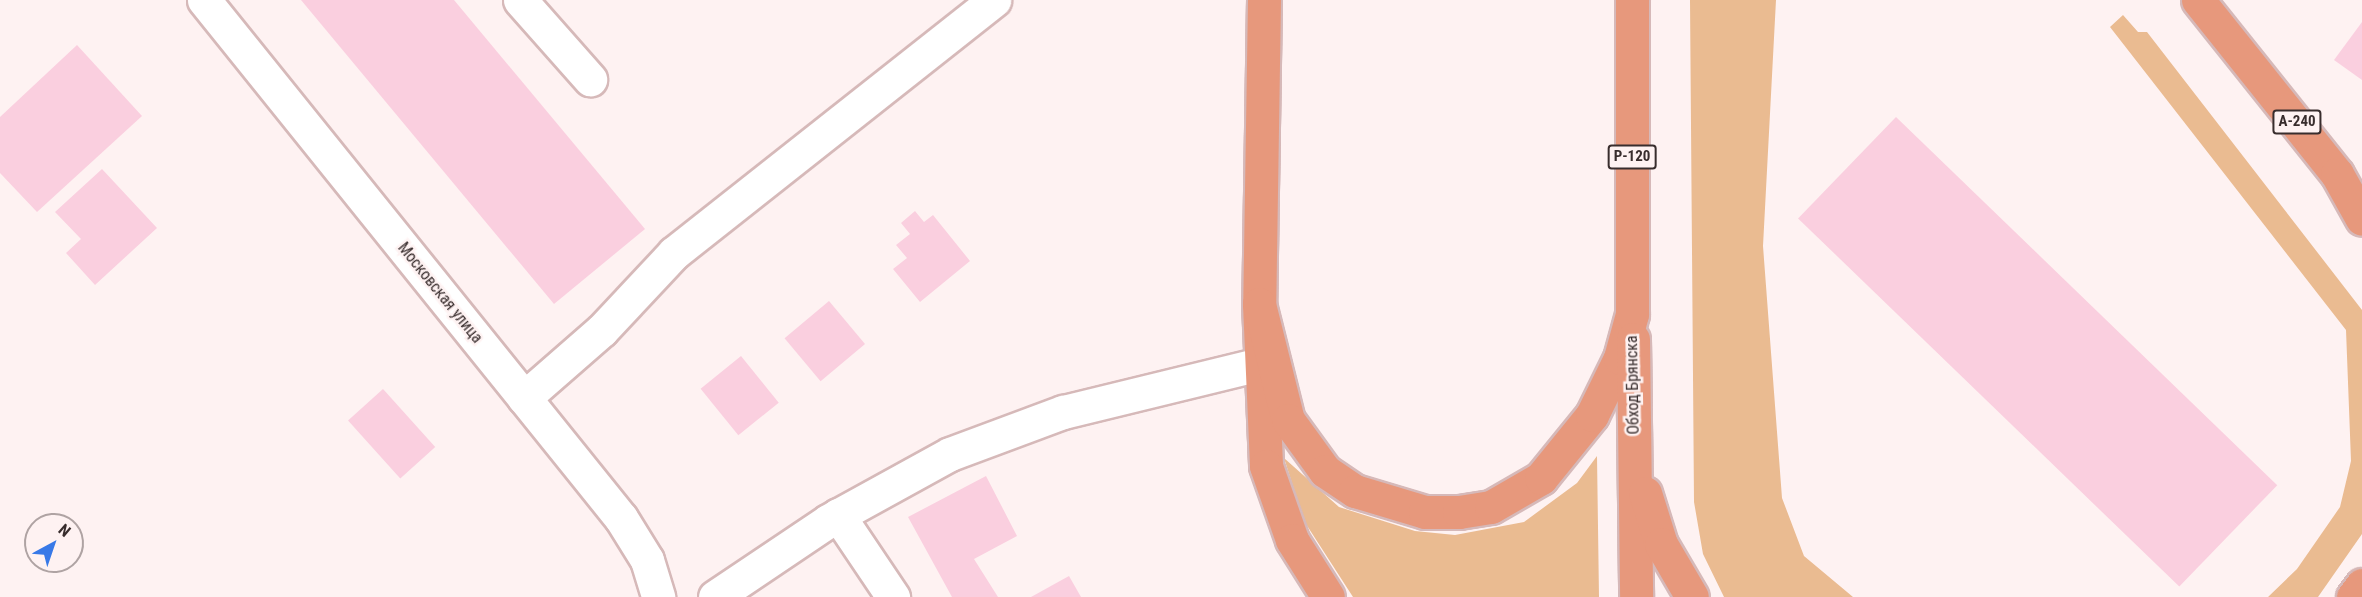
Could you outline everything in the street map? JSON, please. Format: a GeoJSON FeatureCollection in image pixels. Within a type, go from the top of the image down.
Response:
{"type":"FeatureCollection","features":[{"type":"Feature","properties":{"kind":"highway"},"geometry":{"type":"LineString","coordinates":[[1264,0],[1260,364],[1266,466],[1292,540],[1328,597]]}},
{"type":"Feature","properties":{"kind":"highway","name":"Р-120"},"geometry":{"type":"LineString","coordinates":[[1632,0],[1632,314]]}},
{"type":"Feature","properties":{"kind":"highway","name":"А-240"},"geometry":{"type":"LineString","coordinates":[[2198,0],[2256,69],[2337,174],[2362,219]]}},
{"type":"Feature","properties":{"kind":"highway","name":"А-240"},"geometry":{"type":"LineString","coordinates":[[2210,0],[2256,69]]}},
{"type":"Feature","properties":{"kind":"highway"},"geometry":{"type":"LineString","coordinates":[[1260,304],[1280,397],[1304,446],[1325,471],[1355,491],[1425,512],[1491,507],[1519,494],[1557,463],[1608,385],[1632,314]]}},
{"type":"Feature","properties":{"kind":"highway","name":"Обход Брянска"},"geometry":{"type":"LineString","coordinates":[[1632,314],[1634,456]]}},
{"type":"Feature","properties":{"kind":"highway"},"geometry":{"type":"LineString","coordinates":[[1634,456],[1661,544],[1692,597]]}},
{"type":"Feature","properties":{"kind":"highway","name":"Р-120"},"geometry":{"type":"LineString","coordinates":[[1634,456],[1636,597]]}},
{"type":"Feature","properties":{"kind":"highway"},"geometry":{"type":"LineString","coordinates":[[2353,597],[2362,585]]}},
{"type":"Feature","properties":{"kind":"street","name":"Московская улица"},"geometry":{"type":"LineString","coordinates":[[204,0],[621,518],[647,560],[658,597]]}},
{"type":"Feature","properties":{"kind":"street"},"geometry":{"type":"LineString","coordinates":[[520,0],[590,79]]}},
{"type":"Feature","properties":{"kind":"street"},"geometry":{"type":"LineString","coordinates":[[524,398],[602,330],[674,253],[994,0]]}},
{"type":"Feature","properties":{"kind":"street"},"geometry":{"type":"LineString","coordinates":[[715,597],[838,515],[950,454],[1063,412],[1260,364]]}},
{"type":"Feature","properties":{"kind":"street"},"geometry":{"type":"LineString","coordinates":[[838,515],[893,597]]}},
{"type":"Feature","properties":{"kind":"shaded area"},"geometry":{"type":"Polygon","coordinates":[[[1690,0],[1776,0],[1763,246],[1782,498],[1804,556],[1853,597],[1724,597],[1703,554],[1694,502],[1690,0]]]}},
{"type":"Feature","properties":{"kind":"shaded area"},"geometry":{"type":"Polygon","coordinates":[[[2123,15],[2138,32],[2147,32],[2362,310],[2362,534],[2318,597],[2268,597],[2297,569],[2340,507],[2351,461],[2346,330],[2110,27],[2123,15]]]}},
{"type":"Feature","properties":{"kind":"shaded area"},"geometry":{"type":"Polygon","coordinates":[[[1597,456],[1599,597],[1353,597],[1304,521],[1284,458],[1339,507],[1415,531],[1455,535],[1524,522],[1577,483],[1597,456]]]}},
{"type":"Feature","properties":{"kind":"building"},"geometry":{"type":"Polygon","coordinates":[[[301,0],[454,0],[645,229],[554,304],[301,0]]]}},
{"type":"Feature","properties":{"kind":"building"},"geometry":{"type":"Polygon","coordinates":[[[2362,22],[2362,80],[2334,60],[2362,22]]]}},
{"type":"Feature","properties":{"kind":"building"},"geometry":{"type":"Polygon","coordinates":[[[77,45],[142,116],[37,212],[0,173],[0,117],[77,45]]]}},
{"type":"Feature","properties":{"kind":"building"},"geometry":{"type":"Polygon","coordinates":[[[1896,117],[2277,485],[2179,587],[1798,218],[1896,117]]]}},
{"type":"Feature","properties":{"kind":"building"},"geometry":{"type":"Polygon","coordinates":[[[102,169],[157,228],[95,285],[66,253],[81,239],[55,212],[102,169]]]}},
{"type":"Feature","properties":{"kind":"building"},"geometry":{"type":"Polygon","coordinates":[[[915,211],[924,222],[933,215],[970,261],[920,302],[893,269],[907,258],[896,245],[910,234],[901,223],[915,211]]]}},
{"type":"Feature","properties":{"kind":"building"},"geometry":{"type":"Polygon","coordinates":[[[829,301],[865,344],[821,381],[785,338],[829,301]]]}},
{"type":"Feature","properties":{"kind":"building"},"geometry":{"type":"Polygon","coordinates":[[[741,356],[779,403],[738,435],[701,389],[741,356]]]}},
{"type":"Feature","properties":{"kind":"building"},"geometry":{"type":"Polygon","coordinates":[[[383,389],[435,447],[400,478],[348,420],[383,389]]]}},
{"type":"Feature","properties":{"kind":"building"},"geometry":{"type":"Polygon","coordinates":[[[986,476],[1017,536],[974,559],[998,597],[952,597],[908,517],[986,476]]]}},
{"type":"Feature","properties":{"kind":"building"},"geometry":{"type":"Polygon","coordinates":[[[1069,576],[1081,597],[1031,597],[1069,576]]]}}]}
